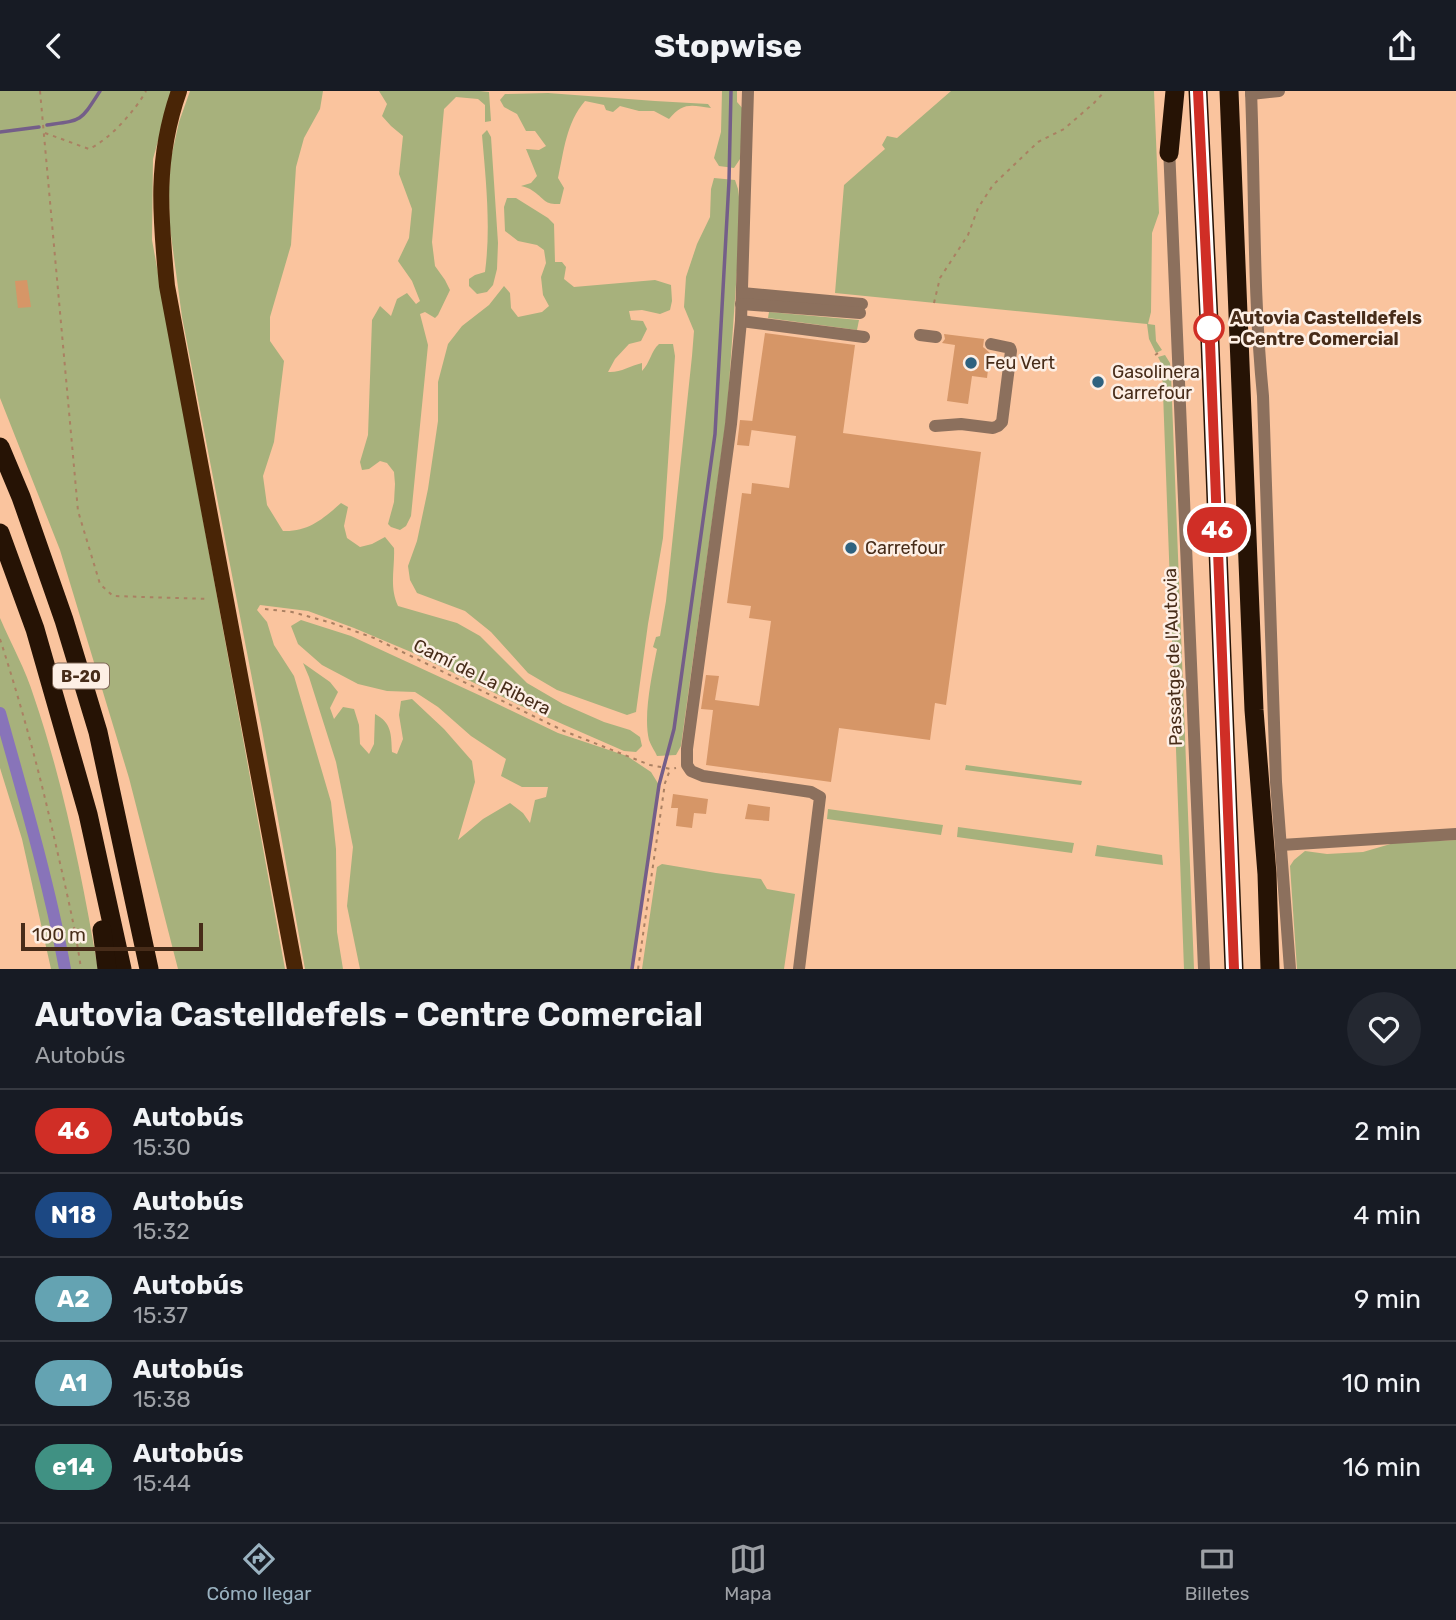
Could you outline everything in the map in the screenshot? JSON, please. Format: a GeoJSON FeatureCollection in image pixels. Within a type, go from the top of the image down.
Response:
{"type":"FeatureCollection","features":[{"type":"Feature","properties":{"kind":"highway"},"geometry":{"type":"LineString","coordinates":[[1169,153],[1175,91]]}},
{"type":"Feature","properties":{"kind":"highway"},"geometry":{"type":"LineString","coordinates":[[1198,91],[1234,969]]}},
{"type":"Feature","properties":{"kind":"highway"},"geometry":{"type":"LineString","coordinates":[[1229,91],[1254,710],[1267,874],[1270,969]]}},
{"type":"Feature","properties":{"kind":"highway","name":"B-20"},"geometry":{"type":"LineString","coordinates":[[0,447],[21,496],[60,608],[98,732],[149,969]]}},
{"type":"Feature","properties":{"kind":"highway","name":"B-20"},"geometry":{"type":"LineString","coordinates":[[0,533],[35,629],[88,814],[122,969]]}},
{"type":"Feature","properties":{"kind":"highway"},"geometry":{"type":"LineString","coordinates":[[1254,710],[1253,873],[1258,969]]}},
{"type":"Feature","properties":{"kind":"highway"},"geometry":{"type":"LineString","coordinates":[[88,814],[107,969]]}},
{"type":"Feature","properties":{"kind":"highway"},"geometry":{"type":"LineString","coordinates":[[138,912],[162,969]]}},
{"type":"Feature","properties":{"kind":"main road"},"geometry":{"type":"LineString","coordinates":[[179,91],[165,143],[161,178],[162,237],[167,286],[295,969]]}},
{"type":"Feature","properties":{"kind":"street"},"geometry":{"type":"LineString","coordinates":[[748,91],[741,321],[731,424],[687,765],[691,771],[703,776],[811,792],[820,797],[799,969]]}},
{"type":"Feature","properties":{"kind":"street","name":"Passatge de l'Autovia"},"geometry":{"type":"LineString","coordinates":[[1167,91],[1205,969]]}},
{"type":"Feature","properties":{"kind":"street"},"geometry":{"type":"LineString","coordinates":[[1279,91],[1251,93],[1258,362],[1263,397],[1276,782],[1290,969]]}},
{"type":"Feature","properties":{"kind":"street"},"geometry":{"type":"LineString","coordinates":[[742,298],[861,309]]}},
{"type":"Feature","properties":{"kind":"street"},"geometry":{"type":"LineString","coordinates":[[741,321],[864,337]]}},
{"type":"Feature","properties":{"kind":"street"},"geometry":{"type":"LineString","coordinates":[[920,335],[936,337]]}},
{"type":"Feature","properties":{"kind":"street"},"geometry":{"type":"LineString","coordinates":[[935,426],[961,424],[993,428],[1002,422],[1011,351],[1005,346],[991,344]]}},
{"type":"Feature","properties":{"kind":"street"},"geometry":{"type":"LineString","coordinates":[[1280,845],[1456,834]]}},
{"type":"Feature","properties":{"kind":"path"},"geometry":{"type":"LineString","coordinates":[[40,91],[78,510],[100,584],[113,596],[209,600]]}},
{"type":"Feature","properties":{"kind":"path"},"geometry":{"type":"LineString","coordinates":[[44,133],[89,149],[102,143],[146,91]]}},
{"type":"Feature","properties":{"kind":"path"},"geometry":{"type":"LineString","coordinates":[[934,303],[940,278],[968,235],[978,208],[993,185],[1038,142],[1064,129],[1105,91]]}},
{"type":"Feature","properties":{"kind":"path"},"geometry":{"type":"LineString","coordinates":[[1155,355],[1160,352]]}},
{"type":"Feature","properties":{"kind":"path","name":"Camí de La Ribera"},"geometry":{"type":"LineString","coordinates":[[265,609],[332,623],[374,638],[564,731],[650,765],[671,769],[687,765]]}},
{"type":"Feature","properties":{"kind":"path"},"geometry":{"type":"LineString","coordinates":[[0,639],[43,790],[81,969]]}},
{"type":"Feature","properties":{"kind":"path"},"geometry":{"type":"LineString","coordinates":[[1168,680],[1172,680],[1174,703],[1171,703],[1168,680],[1169,673]]}},
{"type":"Feature","properties":{"kind":"path"},"geometry":{"type":"LineString","coordinates":[[638,969],[665,783],[671,769]]}},
{"type":"Feature","properties":{"kind":"green space"},"geometry":{"type":"Polygon","coordinates":[[[0,91],[172,91],[153,159],[152,240],[285,969],[178,969],[129,778],[60,550],[0,398],[0,91]]]}},
{"type":"Feature","properties":{"kind":"green space"},"geometry":{"type":"Polygon","coordinates":[[[190,91],[323,91],[320,109],[304,138],[296,167],[291,245],[270,317],[270,341],[284,361],[274,442],[263,476],[267,505],[283,531],[308,527],[341,503],[348,507],[344,526],[347,538],[360,547],[385,537],[394,548],[393,584],[398,606],[457,623],[480,636],[527,683],[563,704],[630,730],[640,737],[642,746],[636,752],[624,751],[519,705],[411,652],[308,611],[260,605],[257,610],[267,622],[274,645],[294,676],[331,802],[336,849],[337,932],[343,969],[305,969],[182,317],[170,228],[169,189],[171,158],[179,122],[190,91]]]}},
{"type":"Feature","properties":{"kind":"green space"},"geometry":{"type":"Polygon","coordinates":[[[379,91],[489,92],[491,121],[485,122],[485,105],[478,99],[456,97],[444,109],[432,242],[435,266],[450,290],[435,318],[425,312],[420,314],[428,345],[411,516],[406,526],[400,530],[388,524],[394,502],[394,472],[387,463],[380,461],[369,469],[362,470],[360,462],[368,435],[372,320],[380,306],[391,316],[397,299],[407,293],[416,304],[420,301],[412,281],[398,261],[409,238],[412,209],[399,174],[403,136],[382,116],[387,104],[379,91]]]}},
{"type":"Feature","properties":{"kind":"green space"},"geometry":{"type":"Polygon","coordinates":[[[722,91],[737,91],[737,102],[744,110],[740,159],[734,168],[719,166],[714,158],[721,132],[722,91]]]}},
{"type":"Feature","properties":{"kind":"green space"},"geometry":{"type":"Polygon","coordinates":[[[951,91],[1154,91],[1159,213],[1152,233],[1151,312],[1148,324],[1155,325],[1156,341],[1162,350],[1156,353],[1149,339],[1147,324],[835,293],[844,185],[885,149],[882,145],[887,136],[897,138],[951,91]]]}},
{"type":"Feature","properties":{"kind":"green space"},"geometry":{"type":"Polygon","coordinates":[[[548,93],[708,104],[711,108],[683,107],[669,119],[654,111],[639,111],[620,106],[613,112],[606,110],[604,105],[585,101],[567,138],[558,178],[564,188],[560,204],[555,204],[521,186],[531,183],[537,176],[526,149],[539,150],[546,146],[535,131],[526,131],[517,114],[504,107],[500,100],[505,94],[548,93]]]}},
{"type":"Feature","properties":{"kind":"green space"},"geometry":{"type":"Polygon","coordinates":[[[487,130],[491,137],[498,243],[497,269],[493,285],[487,292],[477,294],[469,286],[469,279],[485,272],[488,221],[482,135],[487,130]]]}},
{"type":"Feature","properties":{"kind":"green space"},"geometry":{"type":"Polygon","coordinates":[[[714,178],[735,180],[741,213],[727,413],[681,746],[676,755],[657,756],[647,730],[648,707],[657,649],[653,647],[656,637],[660,636],[666,601],[692,356],[694,331],[684,307],[686,277],[710,217],[714,178]]]}},
{"type":"Feature","properties":{"kind":"green space"},"geometry":{"type":"Polygon","coordinates":[[[507,198],[516,198],[554,224],[555,262],[562,262],[566,267],[564,279],[574,287],[655,280],[671,285],[670,310],[660,314],[642,310],[629,311],[631,320],[643,321],[647,329],[641,341],[629,344],[615,359],[608,372],[642,363],[642,371],[659,344],[673,344],[675,356],[663,538],[636,712],[627,715],[557,690],[528,673],[491,632],[465,611],[417,593],[410,580],[408,566],[417,541],[428,489],[438,421],[438,382],[448,344],[462,326],[489,305],[504,286],[510,293],[511,308],[518,317],[542,312],[549,306],[543,295],[541,277],[546,263],[544,250],[537,245],[518,241],[505,231],[504,207],[507,198]]]}},
{"type":"Feature","properties":{"kind":"green space"},"geometry":{"type":"Polygon","coordinates":[[[769,312],[859,320],[857,330],[768,318],[769,312]]]}},
{"type":"Feature","properties":{"kind":"green space"},"geometry":{"type":"Polygon","coordinates":[[[1165,355],[1170,363],[1171,375],[1194,969],[1184,969],[1162,365],[1158,357],[1165,355]]]}},
{"type":"Feature","properties":{"kind":"green space"},"geometry":{"type":"Polygon","coordinates":[[[0,618],[23,667],[45,730],[79,866],[98,969],[51,969],[22,839],[0,768],[0,618]]]}},
{"type":"Feature","properties":{"kind":"green space"},"geometry":{"type":"Polygon","coordinates":[[[301,620],[351,636],[558,733],[627,756],[651,772],[659,785],[632,969],[360,969],[347,906],[353,847],[336,762],[303,663],[330,682],[338,692],[330,708],[334,719],[343,707],[354,709],[359,725],[360,744],[369,754],[374,744],[375,714],[388,725],[392,752],[397,754],[403,739],[399,715],[401,701],[412,699],[444,729],[472,761],[475,782],[458,840],[483,819],[510,803],[523,813],[530,823],[535,800],[546,797],[548,787],[522,787],[501,776],[506,759],[471,736],[438,707],[415,692],[387,691],[358,684],[322,665],[298,644],[291,626],[301,620]]]}},
{"type":"Feature","properties":{"kind":"green space"},"geometry":{"type":"Polygon","coordinates":[[[966,765],[1082,781],[1081,785],[965,770],[966,765]]]}},
{"type":"Feature","properties":{"kind":"green space"},"geometry":{"type":"Polygon","coordinates":[[[828,809],[943,825],[941,835],[827,819],[828,809]]]}},
{"type":"Feature","properties":{"kind":"green space"},"geometry":{"type":"Polygon","coordinates":[[[958,827],[1074,843],[1072,853],[957,837],[958,827]]]}},
{"type":"Feature","properties":{"kind":"green space"},"geometry":{"type":"Polygon","coordinates":[[[1456,840],[1456,969],[1297,969],[1290,866],[1305,851],[1327,854],[1363,852],[1394,843],[1456,840]]]}},
{"type":"Feature","properties":{"kind":"green space"},"geometry":{"type":"Polygon","coordinates":[[[1097,845],[1162,855],[1163,865],[1095,856],[1097,845]]]}},
{"type":"Feature","properties":{"kind":"green space"},"geometry":{"type":"Polygon","coordinates":[[[662,864],[761,879],[767,889],[795,894],[784,969],[642,969],[657,867],[662,864]]]}},
{"type":"Feature","properties":{"kind":"building"},"geometry":{"type":"Polygon","coordinates":[[[27,280],[31,307],[18,308],[15,281],[27,280]]]}},
{"type":"Feature","properties":{"kind":"building","name":"Carrefour"},"geometry":{"type":"Polygon","coordinates":[[[765,333],[855,345],[843,433],[981,452],[946,705],[935,703],[930,740],[839,728],[831,782],[706,765],[713,710],[701,709],[706,675],[719,676],[715,700],[759,706],[771,621],[749,618],[751,606],[727,603],[742,493],[751,494],[752,483],[789,488],[796,436],[751,430],[765,333]]]}},
{"type":"Feature","properties":{"kind":"building","name":"Feu Vert"},"geometry":{"type":"Polygon","coordinates":[[[944,334],[984,339],[983,347],[990,353],[987,378],[972,376],[968,404],[947,401],[955,345],[942,343],[944,334]]]}},
{"type":"Feature","properties":{"kind":"building"},"geometry":{"type":"Polygon","coordinates":[[[740,420],[753,421],[749,446],[737,445],[740,420]]]}},
{"type":"Feature","properties":{"kind":"building"},"geometry":{"type":"Polygon","coordinates":[[[673,794],[708,799],[706,814],[694,813],[692,828],[676,826],[678,808],[671,808],[673,794]]]}},
{"type":"Feature","properties":{"kind":"building"},"geometry":{"type":"Polygon","coordinates":[[[748,804],[770,807],[769,821],[745,819],[748,804]]]}},
{"type":"Feature","properties":{"kind":"waterway"},"geometry":{"type":"LineString","coordinates":[[47,125],[80,118],[100,91]]}},
{"type":"Feature","properties":{"kind":"waterway"},"geometry":{"type":"LineString","coordinates":[[632,969],[659,785],[674,729],[715,434],[729,181],[731,91]]}},
{"type":"Feature","properties":{"kind":"waterway"},"geometry":{"type":"LineString","coordinates":[[0,132],[39,127]]}},
{"type":"Feature","properties":{"kind":"waterway"},"geometry":{"type":"LineString","coordinates":[[0,713],[44,873],[65,969]]}},
{"type":"Feature","properties":{"kind":"bus line","name":"46"},"geometry":{"type":"LineString","coordinates":[[1198,91],[1234,969]]}},
{"type":"Feature","properties":{"kind":"place","name":"Autovia Castelldefels - Centre Comercial"},"geometry":{"type":"Point","coordinates":[1209,328]}},
{"type":"Feature","properties":{"kind":"place","name":"Feu Vert"},"geometry":{"type":"Point","coordinates":[971,363]}},
{"type":"Feature","properties":{"kind":"place","name":"Gasolinera Carrefour"},"geometry":{"type":"Point","coordinates":[1098,382]}},
{"type":"Feature","properties":{"kind":"place","name":"Carrefour"},"geometry":{"type":"Point","coordinates":[851,548]}}]}
